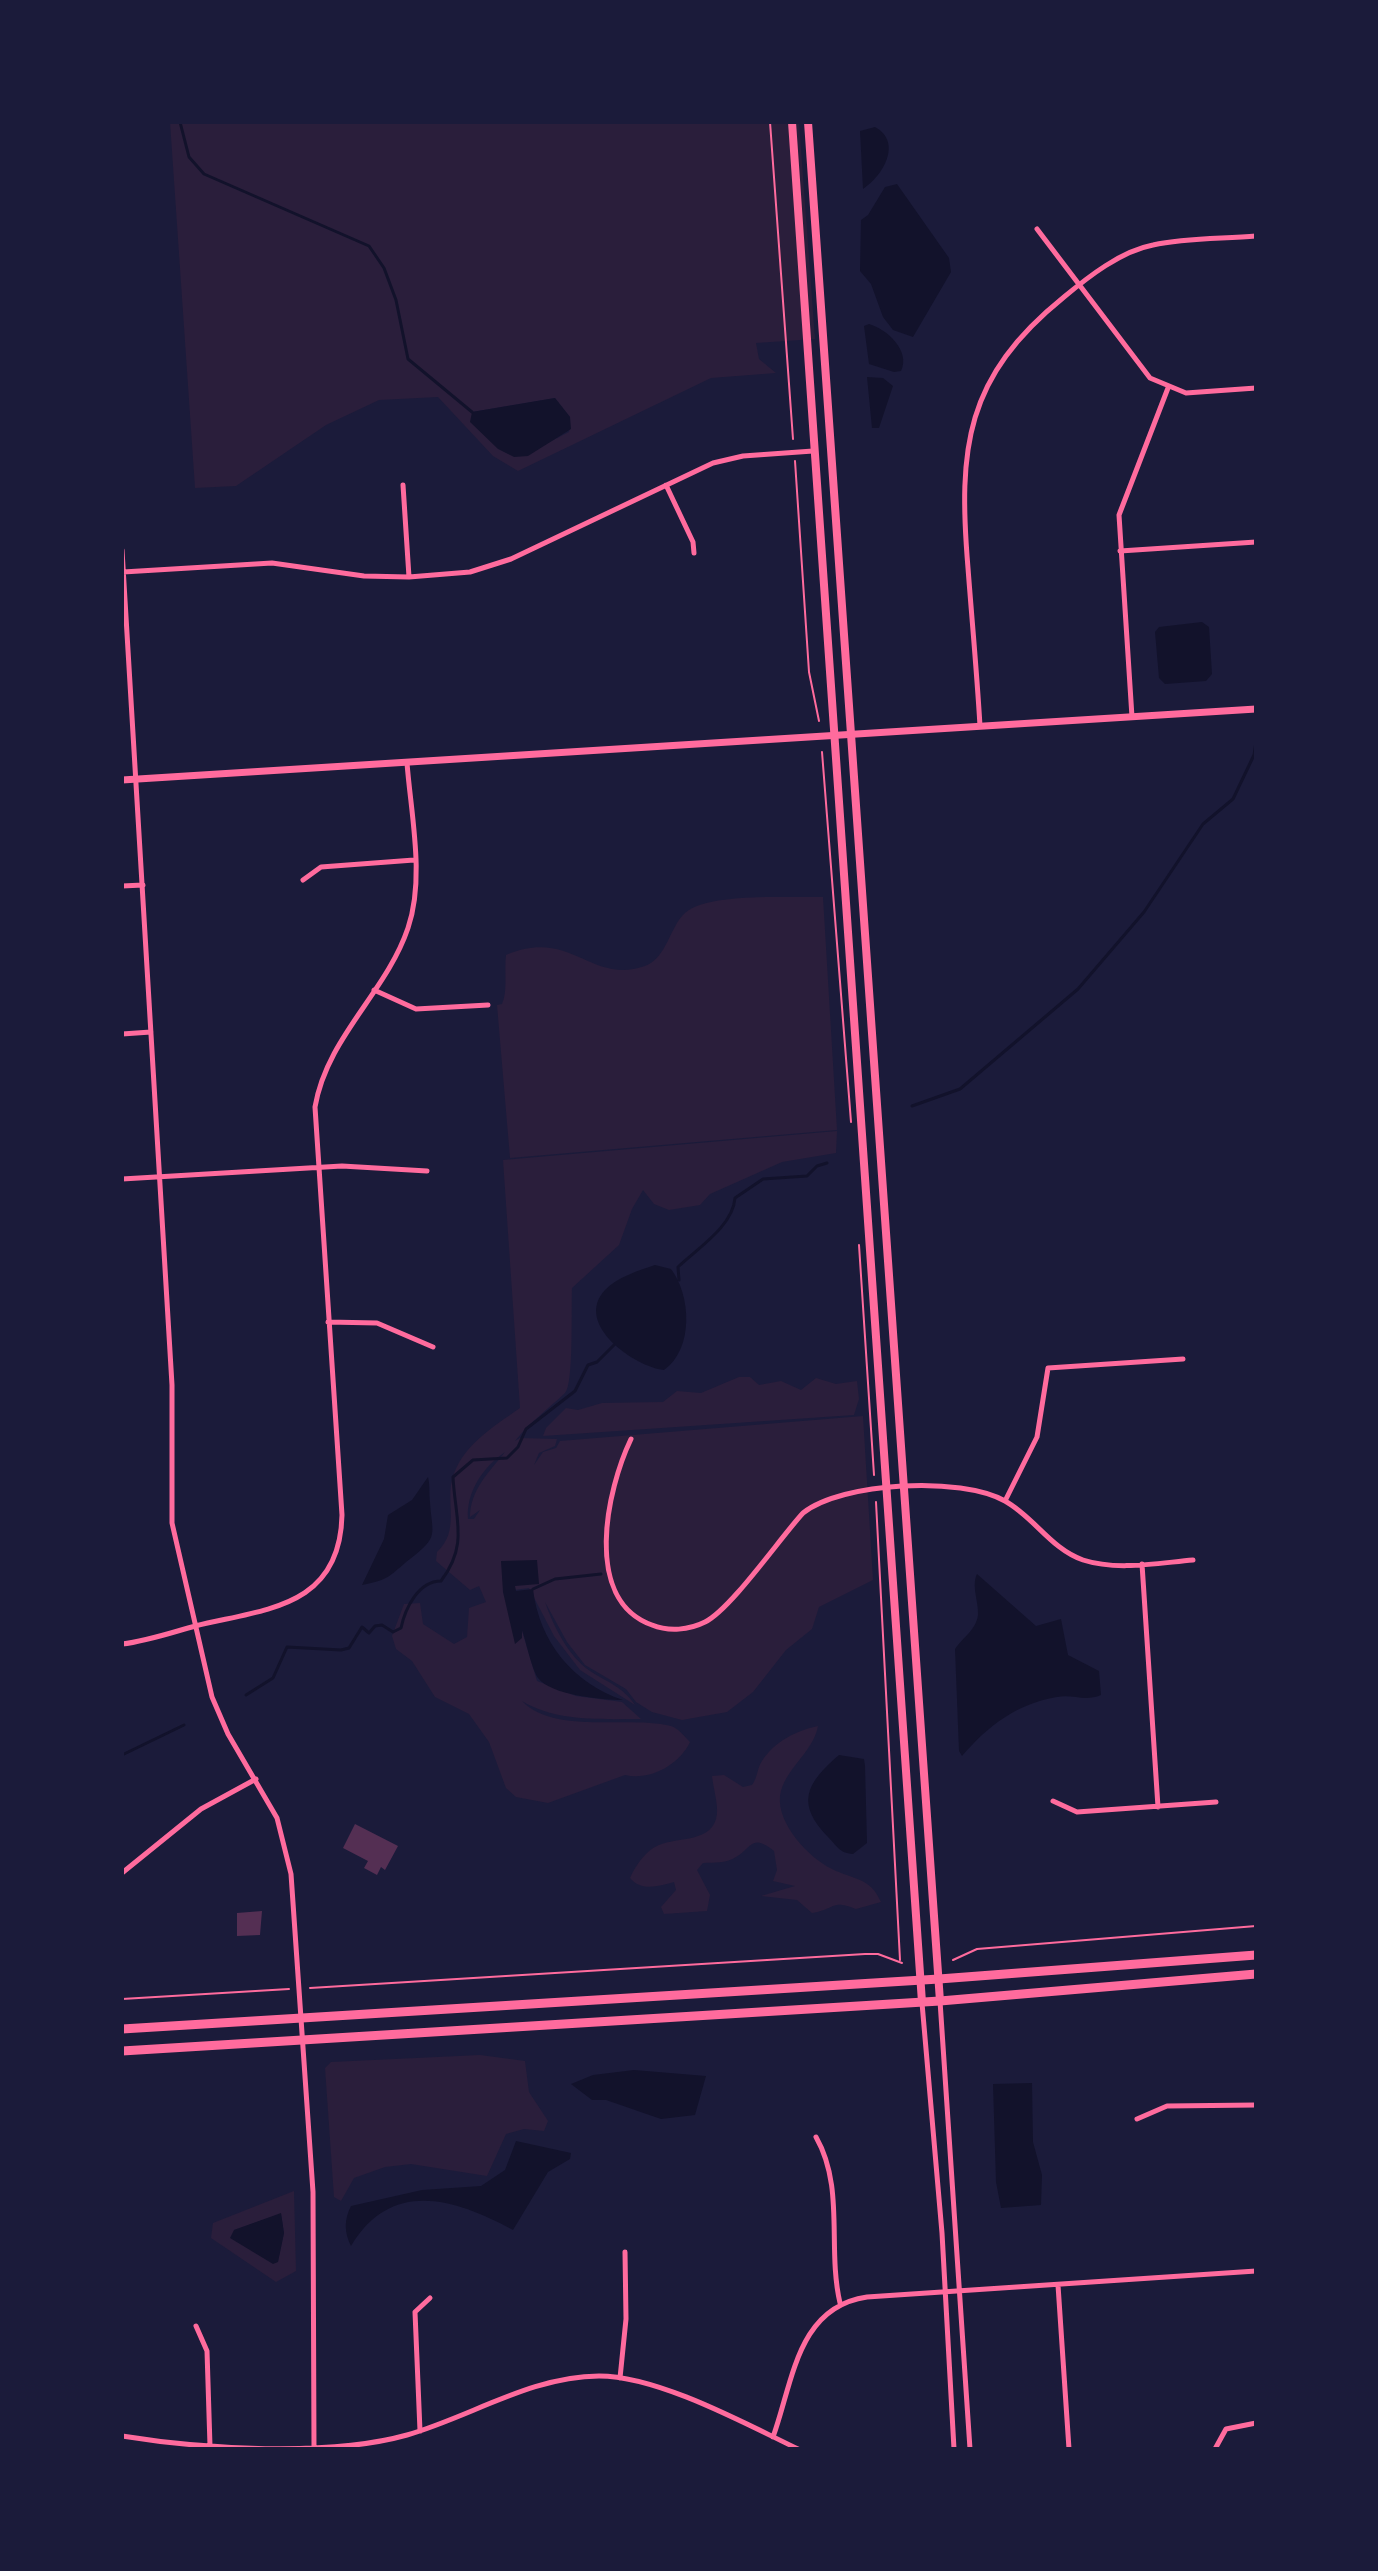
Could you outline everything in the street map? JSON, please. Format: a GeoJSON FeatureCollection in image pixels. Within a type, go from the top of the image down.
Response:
{"type":"FeatureCollection","features":[{"type":"Feature","properties":{"kind":"main road"},"geometry":{"type":"LineString","coordinates":[[792,122],[813,451],[843,738],[905,1488],[940,2001]]}},
{"type":"Feature","properties":{"kind":"main road"},"geometry":{"type":"LineString","coordinates":[[808,122],[887,1490],[922,2002]]}},
{"type":"Feature","properties":{"kind":"main road"},"geometry":{"type":"LineString","coordinates":[[122,2029],[921,1981],[1256,1955]]}},
{"type":"Feature","properties":{"kind":"main road"},"geometry":{"type":"LineString","coordinates":[[122,2051],[940,2001],[1256,1974]]}},
{"type":"Feature","properties":{"kind":"street"},"geometry":{"type":"LineString","coordinates":[[1037,229],[1142,370],[1168,388],[1194,393],[1256,388]]}},
{"type":"Feature","properties":{"kind":"street"},"geometry":{"type":"LineString","coordinates":[[980,729],[963,502],[966,451],[983,396],[1005,356],[1034,321],[1077,286],[1130,253],[1151,245],[1256,236]]}},
{"type":"Feature","properties":{"kind":"street"},"geometry":{"type":"LineString","coordinates":[[1132,717],[1120,551],[1120,509],[1168,388]]}},
{"type":"Feature","properties":{"kind":"street"},"geometry":{"type":"LineString","coordinates":[[123,572],[272,563],[364,576],[409,577],[470,572],[499,565],[666,485],[733,458],[813,451]]}},
{"type":"Feature","properties":{"kind":"street"},"geometry":{"type":"LineString","coordinates":[[403,485],[409,577]]}},
{"type":"Feature","properties":{"kind":"street"},"geometry":{"type":"LineString","coordinates":[[666,485],[693,542],[694,553]]}},
{"type":"Feature","properties":{"kind":"street"},"geometry":{"type":"LineString","coordinates":[[1120,551],[1256,542]]}},
{"type":"Feature","properties":{"kind":"street"},"geometry":{"type":"LineString","coordinates":[[122,550],[172,1385],[171,1507],[195,1626],[217,1711],[277,1818],[288,1852],[313,2192],[314,2448]]}},
{"type":"Feature","properties":{"kind":"street"},"geometry":{"type":"LineString","coordinates":[[122,780],[843,738],[1256,709]]}},
{"type":"Feature","properties":{"kind":"street"},"geometry":{"type":"LineString","coordinates":[[122,1644],[271,1611],[299,1598],[319,1581],[331,1563],[341,1531],[341,1509],[314,1117],[319,1085],[330,1057],[374,990],[408,930],[415,889],[407,763]]}},
{"type":"Feature","properties":{"kind":"street"},"geometry":{"type":"LineString","coordinates":[[303,880],[321,867],[414,860]]}},
{"type":"Feature","properties":{"kind":"street"},"geometry":{"type":"LineString","coordinates":[[122,886],[143,885]]}},
{"type":"Feature","properties":{"kind":"street"},"geometry":{"type":"LineString","coordinates":[[374,990],[416,1009],[488,1005]]}},
{"type":"Feature","properties":{"kind":"street"},"geometry":{"type":"LineString","coordinates":[[122,1034],[151,1032]]}},
{"type":"Feature","properties":{"kind":"street"},"geometry":{"type":"LineString","coordinates":[[122,1179],[317,1167],[359,1166],[427,1171]]}},
{"type":"Feature","properties":{"kind":"street"},"geometry":{"type":"LineString","coordinates":[[328,1322],[377,1323],[433,1347]]}},
{"type":"Feature","properties":{"kind":"street"},"geometry":{"type":"LineString","coordinates":[[1005,1501],[1037,1437],[1048,1368],[1183,1359]]}},
{"type":"Feature","properties":{"kind":"street"},"geometry":{"type":"LineString","coordinates":[[631,1439],[609,1501],[607,1539],[610,1574],[613,1587],[631,1613],[659,1628],[677,1630],[708,1621],[816,1503],[839,1494],[962,1487],[1005,1501],[1058,1545],[1081,1559],[1109,1564],[1193,1560]]}},
{"type":"Feature","properties":{"kind":"street"},"geometry":{"type":"LineString","coordinates":[[1142,1564],[1158,1807]]}},
{"type":"Feature","properties":{"kind":"street"},"geometry":{"type":"LineString","coordinates":[[122,1873],[201,1809],[256,1779]]}},
{"type":"Feature","properties":{"kind":"street"},"geometry":{"type":"LineString","coordinates":[[1053,1801],[1077,1812],[1216,1802]]}},
{"type":"Feature","properties":{"kind":"street"},"geometry":{"type":"LineString","coordinates":[[940,2001],[970,2449]]}},
{"type":"Feature","properties":{"kind":"street"},"geometry":{"type":"LineString","coordinates":[[922,2002],[954,2449]]}},
{"type":"Feature","properties":{"kind":"street"},"geometry":{"type":"LineString","coordinates":[[1137,2119],[1167,2106],[1256,2105]]}},
{"type":"Feature","properties":{"kind":"street"},"geometry":{"type":"LineString","coordinates":[[816,2137],[831,2171],[833,2262],[840,2303]]}},
{"type":"Feature","properties":{"kind":"street"},"geometry":{"type":"LineString","coordinates":[[620,2378],[626,2319],[625,2252]]}},
{"type":"Feature","properties":{"kind":"street"},"geometry":{"type":"LineString","coordinates":[[773,2437],[805,2339],[817,2321],[840,2303],[867,2297],[1256,2271]]}},
{"type":"Feature","properties":{"kind":"street"},"geometry":{"type":"LineString","coordinates":[[1058,2285],[1069,2449]]}},
{"type":"Feature","properties":{"kind":"street"},"geometry":{"type":"LineString","coordinates":[[420,2431],[415,2312],[430,2298]]}},
{"type":"Feature","properties":{"kind":"street"},"geometry":{"type":"LineString","coordinates":[[196,2326],[207,2351],[210,2447]]}},
{"type":"Feature","properties":{"kind":"street"},"geometry":{"type":"LineString","coordinates":[[122,2436],[210,2447],[314,2448],[370,2442],[420,2431],[551,2382],[583,2377],[620,2378],[652,2385],[798,2449]]}},
{"type":"Feature","properties":{"kind":"street"},"geometry":{"type":"LineString","coordinates":[[1215,2449],[1226,2429],[1256,2423]]}},
{"type":"Feature","properties":{"kind":"path"},"geometry":{"type":"LineString","coordinates":[[770,122],[793,439]]}},
{"type":"Feature","properties":{"kind":"path"},"geometry":{"type":"LineString","coordinates":[[795,460],[809,672],[819,721]]}},
{"type":"Feature","properties":{"kind":"path"},"geometry":{"type":"LineString","coordinates":[[822,752],[852,1130]]}},
{"type":"Feature","properties":{"kind":"path"},"geometry":{"type":"LineString","coordinates":[[859,1246],[874,1475]]}},
{"type":"Feature","properties":{"kind":"path"},"geometry":{"type":"LineString","coordinates":[[310,1988],[865,1954],[901,1962],[876,1502]]}},
{"type":"Feature","properties":{"kind":"path"},"geometry":{"type":"LineString","coordinates":[[953,1960],[977,1949],[1256,1926]]}},
{"type":"Feature","properties":{"kind":"path"},"geometry":{"type":"LineString","coordinates":[[122,1999],[289,1989]]}},
{"type":"Feature","properties":{"kind":"shaded area"},"geometry":{"type":"Polygon","coordinates":[[[170,122],[799,122],[815,339],[756,343],[759,359],[776,373],[711,378],[518,471],[493,456],[438,397],[379,400],[326,425],[236,486],[195,488],[170,122]],[[555,398],[472,412],[496,444],[513,455],[535,450],[569,432],[570,417],[555,398]]]}},
{"type":"Feature","properties":{"kind":"shaded area"},"geometry":{"type":"Polygon","coordinates":[[[875,127],[888,141],[889,150],[883,168],[863,189],[860,131],[875,127]]]}},
{"type":"Feature","properties":{"kind":"shaded area"},"geometry":{"type":"Polygon","coordinates":[[[897,184],[949,258],[951,272],[913,337],[893,330],[883,317],[871,284],[860,271],[861,220],[868,215],[885,187],[897,184]]]}},
{"type":"Feature","properties":{"kind":"shaded area"},"geometry":{"type":"Polygon","coordinates":[[[869,324],[896,342],[903,356],[901,371],[894,372],[869,364],[864,326],[869,324]]]}},
{"type":"Feature","properties":{"kind":"shaded area"},"geometry":{"type":"Polygon","coordinates":[[[867,377],[883,378],[893,386],[879,428],[872,428],[867,377]]]}},
{"type":"Feature","properties":{"kind":"shaded area"},"geometry":{"type":"Polygon","coordinates":[[[555,398],[570,417],[571,429],[528,456],[514,457],[498,449],[470,422],[472,412],[555,398]]]}},
{"type":"Feature","properties":{"kind":"shaded area"},"geometry":{"type":"Polygon","coordinates":[[[1202,622],[1209,627],[1212,674],[1206,681],[1165,684],[1159,678],[1155,632],[1159,627],[1202,622]]]}},
{"type":"Feature","properties":{"kind":"shaded area"},"geometry":{"type":"Polygon","coordinates":[[[823,897],[837,1130],[510,1158],[497,1005],[502,1004],[505,993],[506,955],[528,948],[547,948],[609,968],[626,970],[652,962],[680,919],[696,906],[730,899],[823,897]]]}},
{"type":"Feature","properties":{"kind":"shaded area"},"geometry":{"type":"Polygon","coordinates":[[[837,1131],[836,1153],[782,1162],[710,1194],[700,1205],[669,1210],[654,1204],[643,1190],[632,1209],[619,1245],[572,1288],[568,1387],[515,1441],[520,1438],[557,1439],[555,1446],[539,1453],[534,1465],[543,1452],[556,1448],[560,1441],[863,1416],[873,1580],[819,1607],[812,1629],[786,1650],[753,1692],[727,1712],[682,1720],[652,1712],[636,1702],[626,1689],[585,1665],[567,1642],[545,1602],[568,1649],[582,1665],[620,1689],[635,1705],[580,1670],[554,1636],[529,1588],[514,1590],[516,1611],[537,1681],[576,1696],[622,1702],[641,1719],[564,1716],[522,1701],[553,1718],[671,1726],[690,1742],[679,1758],[654,1773],[625,1775],[548,1803],[516,1797],[506,1788],[489,1742],[469,1714],[435,1697],[412,1661],[396,1649],[392,1636],[404,1604],[420,1603],[423,1624],[454,1644],[467,1637],[469,1608],[486,1602],[479,1586],[470,1590],[436,1561],[437,1552],[444,1544],[450,1526],[451,1489],[456,1468],[479,1438],[520,1408],[503,1160],[837,1131]],[[505,1452],[490,1465],[473,1490],[468,1519],[474,1519],[480,1510],[470,1517],[477,1490],[505,1452]]]}},
{"type":"Feature","properties":{"kind":"shaded area"},"geometry":{"type":"Polygon","coordinates":[[[655,1265],[671,1269],[683,1293],[685,1307],[685,1336],[681,1349],[664,1370],[638,1361],[624,1352],[602,1329],[597,1316],[597,1303],[610,1285],[655,1265]]]}},
{"type":"Feature","properties":{"kind":"shaded area"},"geometry":{"type":"Polygon","coordinates":[[[739,1377],[750,1377],[759,1385],[781,1381],[801,1390],[816,1378],[836,1384],[857,1381],[859,1399],[854,1415],[543,1436],[546,1428],[566,1408],[578,1410],[602,1403],[663,1402],[677,1391],[701,1393],[739,1377]]]}},
{"type":"Feature","properties":{"kind":"shaded area"},"geometry":{"type":"Polygon","coordinates":[[[428,1477],[430,1540],[389,1576],[362,1585],[384,1539],[388,1515],[412,1500],[428,1477]]]}},
{"type":"Feature","properties":{"kind":"shaded area"},"geometry":{"type":"Polygon","coordinates":[[[537,1560],[539,1584],[515,1586],[516,1591],[533,1589],[551,1643],[575,1672],[605,1693],[623,1700],[578,1695],[544,1684],[531,1662],[522,1630],[522,1638],[515,1644],[503,1592],[501,1561],[537,1560]]]}},
{"type":"Feature","properties":{"kind":"shaded area"},"geometry":{"type":"Polygon","coordinates":[[[977,1574],[1036,1626],[1061,1619],[1068,1655],[1099,1671],[1101,1695],[1090,1698],[1057,1697],[1029,1705],[993,1726],[962,1756],[959,1751],[955,1649],[977,1620],[977,1574]]]}},
{"type":"Feature","properties":{"kind":"shaded area"},"geometry":{"type":"Polygon","coordinates":[[[818,1726],[811,1745],[787,1777],[780,1796],[780,1807],[789,1829],[814,1857],[832,1869],[866,1883],[881,1902],[856,1909],[837,1905],[812,1913],[797,1900],[761,1896],[795,1886],[773,1881],[777,1870],[774,1851],[756,1843],[732,1859],[703,1863],[697,1870],[710,1895],[707,1911],[664,1914],[661,1907],[676,1890],[674,1882],[650,1887],[635,1882],[630,1878],[642,1859],[659,1845],[709,1830],[717,1814],[712,1776],[724,1775],[743,1787],[752,1785],[760,1764],[773,1748],[794,1734],[818,1726]]]}},
{"type":"Feature","properties":{"kind":"shaded area"},"geometry":{"type":"Polygon","coordinates":[[[839,1755],[864,1759],[865,1766],[867,1843],[853,1854],[841,1851],[828,1837],[811,1814],[808,1804],[812,1785],[818,1775],[839,1755]]]}},
{"type":"Feature","properties":{"kind":"shaded area"},"geometry":{"type":"Polygon","coordinates":[[[480,2055],[525,2061],[529,2092],[548,2121],[544,2131],[524,2129],[506,2134],[487,2176],[411,2164],[385,2167],[354,2178],[341,2201],[334,2197],[325,2068],[331,2062],[480,2055]]]}},
{"type":"Feature","properties":{"kind":"shaded area"},"geometry":{"type":"Polygon","coordinates":[[[634,2070],[706,2076],[695,2115],[661,2119],[606,2100],[592,2100],[571,2084],[593,2075],[634,2070]]]}},
{"type":"Feature","properties":{"kind":"shaded area"},"geometry":{"type":"Polygon","coordinates":[[[1032,2083],[1033,2142],[1042,2175],[1041,2205],[1001,2208],[996,2182],[993,2084],[1032,2083]]]}},
{"type":"Feature","properties":{"kind":"shaded area"},"geometry":{"type":"Polygon","coordinates":[[[516,2141],[571,2153],[570,2159],[548,2172],[513,2230],[469,2210],[447,2204],[426,2201],[405,2203],[385,2210],[367,2225],[351,2246],[346,2226],[351,2206],[422,2190],[481,2186],[505,2170],[516,2141]]]}},
{"type":"Feature","properties":{"kind":"shaded area"},"geometry":{"type":"Polygon","coordinates":[[[294,2191],[296,2271],[276,2282],[211,2238],[213,2223],[294,2191]],[[281,2214],[234,2230],[278,2261],[284,2233],[281,2214]]]}},
{"type":"Feature","properties":{"kind":"shaded area"},"geometry":{"type":"Polygon","coordinates":[[[281,2213],[284,2233],[278,2262],[273,2264],[230,2238],[234,2230],[281,2213]]]}},
{"type":"Feature","properties":{"kind":"building"},"geometry":{"type":"Polygon","coordinates":[[[355,1824],[398,1846],[385,1870],[381,1867],[377,1875],[364,1868],[368,1861],[343,1848],[355,1824]]]}},
{"type":"Feature","properties":{"kind":"building"},"geometry":{"type":"Polygon","coordinates":[[[262,1911],[260,1935],[237,1936],[237,1913],[262,1911]]]}},
{"type":"Feature","properties":{"kind":"waterway"},"geometry":{"type":"LineString","coordinates":[[180,122],[189,157],[204,174],[369,246],[384,268],[396,300],[408,359],[472,412]]}},
{"type":"Feature","properties":{"kind":"waterway"},"geometry":{"type":"LineString","coordinates":[[912,1106],[960,1089],[1078,989],[1144,912],[1203,824],[1233,799],[1254,755],[1256,742]]}},
{"type":"Feature","properties":{"kind":"waterway"},"geometry":{"type":"LineString","coordinates":[[679,1280],[678,1267],[721,1227],[733,1208],[735,1198],[763,1179],[807,1176],[817,1166],[827,1163]]}},
{"type":"Feature","properties":{"kind":"waterway"},"geometry":{"type":"LineString","coordinates":[[246,1695],[273,1678],[287,1647],[341,1650],[349,1648],[362,1627],[369,1633],[375,1626],[382,1625],[393,1632],[401,1628],[414,1597],[426,1586],[441,1581],[455,1555],[458,1531],[453,1477],[473,1460],[507,1458],[518,1447],[526,1429],[575,1391],[588,1365],[597,1362],[614,1345]]}},
{"type":"Feature","properties":{"kind":"waterway"},"geometry":{"type":"LineString","coordinates":[[533,1589],[555,1579],[601,1574]]}},
{"type":"Feature","properties":{"kind":"waterway"},"geometry":{"type":"LineString","coordinates":[[122,1755],[184,1725]]}}]}
